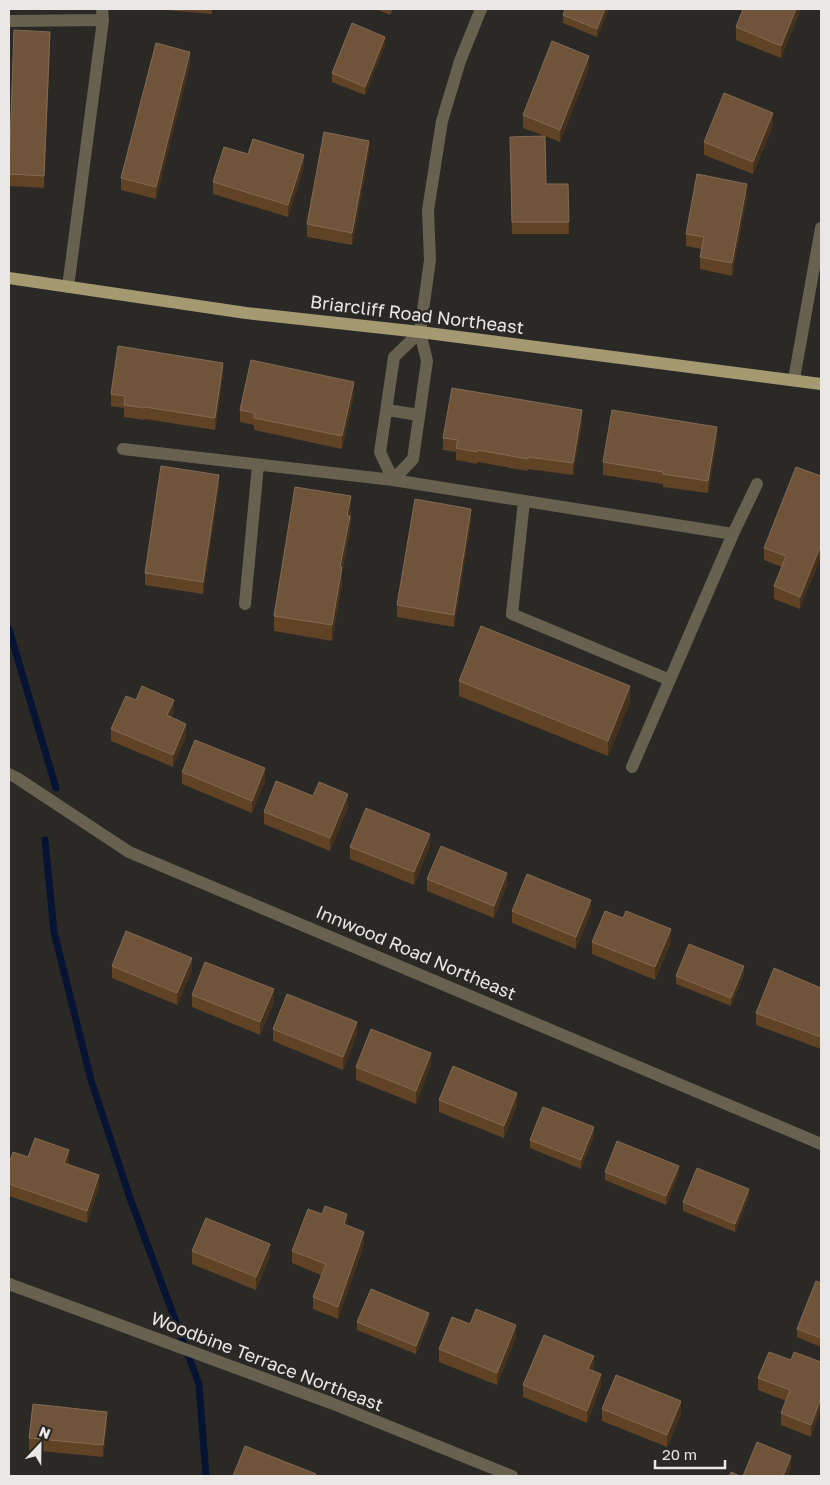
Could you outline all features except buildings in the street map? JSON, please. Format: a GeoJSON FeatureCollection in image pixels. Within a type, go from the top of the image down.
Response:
{"type":"FeatureCollection","features":[{"type":"Feature","properties":{"kind":"main road","name":"Briarcliff Road Northeast"},"geometry":{"type":"LineString","coordinates":[[9,278],[246,313],[420,332],[821,384]]}},
{"type":"Feature","properties":{"kind":"street"},"geometry":{"type":"LineString","coordinates":[[393,480],[413,459],[427,361],[420,332],[430,260],[428,210],[442,121],[460,60],[481,9]]}},
{"type":"Feature","properties":{"kind":"street"},"geometry":{"type":"LineString","coordinates":[[9,21],[103,14],[68,287]]}},
{"type":"Feature","properties":{"kind":"street"},"geometry":{"type":"LineString","coordinates":[[794,380],[821,228]]}},
{"type":"Feature","properties":{"kind":"street"},"geometry":{"type":"LineString","coordinates":[[393,480],[380,452],[394,357],[420,332]]}},
{"type":"Feature","properties":{"kind":"street"},"geometry":{"type":"LineString","coordinates":[[387,410],[419,415]]}},
{"type":"Feature","properties":{"kind":"street"},"geometry":{"type":"LineString","coordinates":[[123,449],[393,480],[733,534]]}},
{"type":"Feature","properties":{"kind":"street"},"geometry":{"type":"LineString","coordinates":[[245,604],[258,465]]}},
{"type":"Feature","properties":{"kind":"street"},"geometry":{"type":"LineString","coordinates":[[632,767],[733,534],[757,484]]}},
{"type":"Feature","properties":{"kind":"street"},"geometry":{"type":"LineString","coordinates":[[524,502],[512,614],[670,680]]}},
{"type":"Feature","properties":{"kind":"street","name":"Innwood Road Northeast"},"geometry":{"type":"LineString","coordinates":[[9,774],[128,852],[821,1144]]}},
{"type":"Feature","properties":{"kind":"street","name":"Woodbine Terrace Northeast"},"geometry":{"type":"LineString","coordinates":[[9,1284],[331,1403],[512,1476]]}},
{"type":"Feature","properties":{"kind":"waterway"},"geometry":{"type":"LineString","coordinates":[[9,629],[56,788]]}},
{"type":"Feature","properties":{"kind":"waterway"},"geometry":{"type":"LineString","coordinates":[[45,840],[54,932],[91,1080],[130,1198],[199,1384],[206,1476]]}}]}
